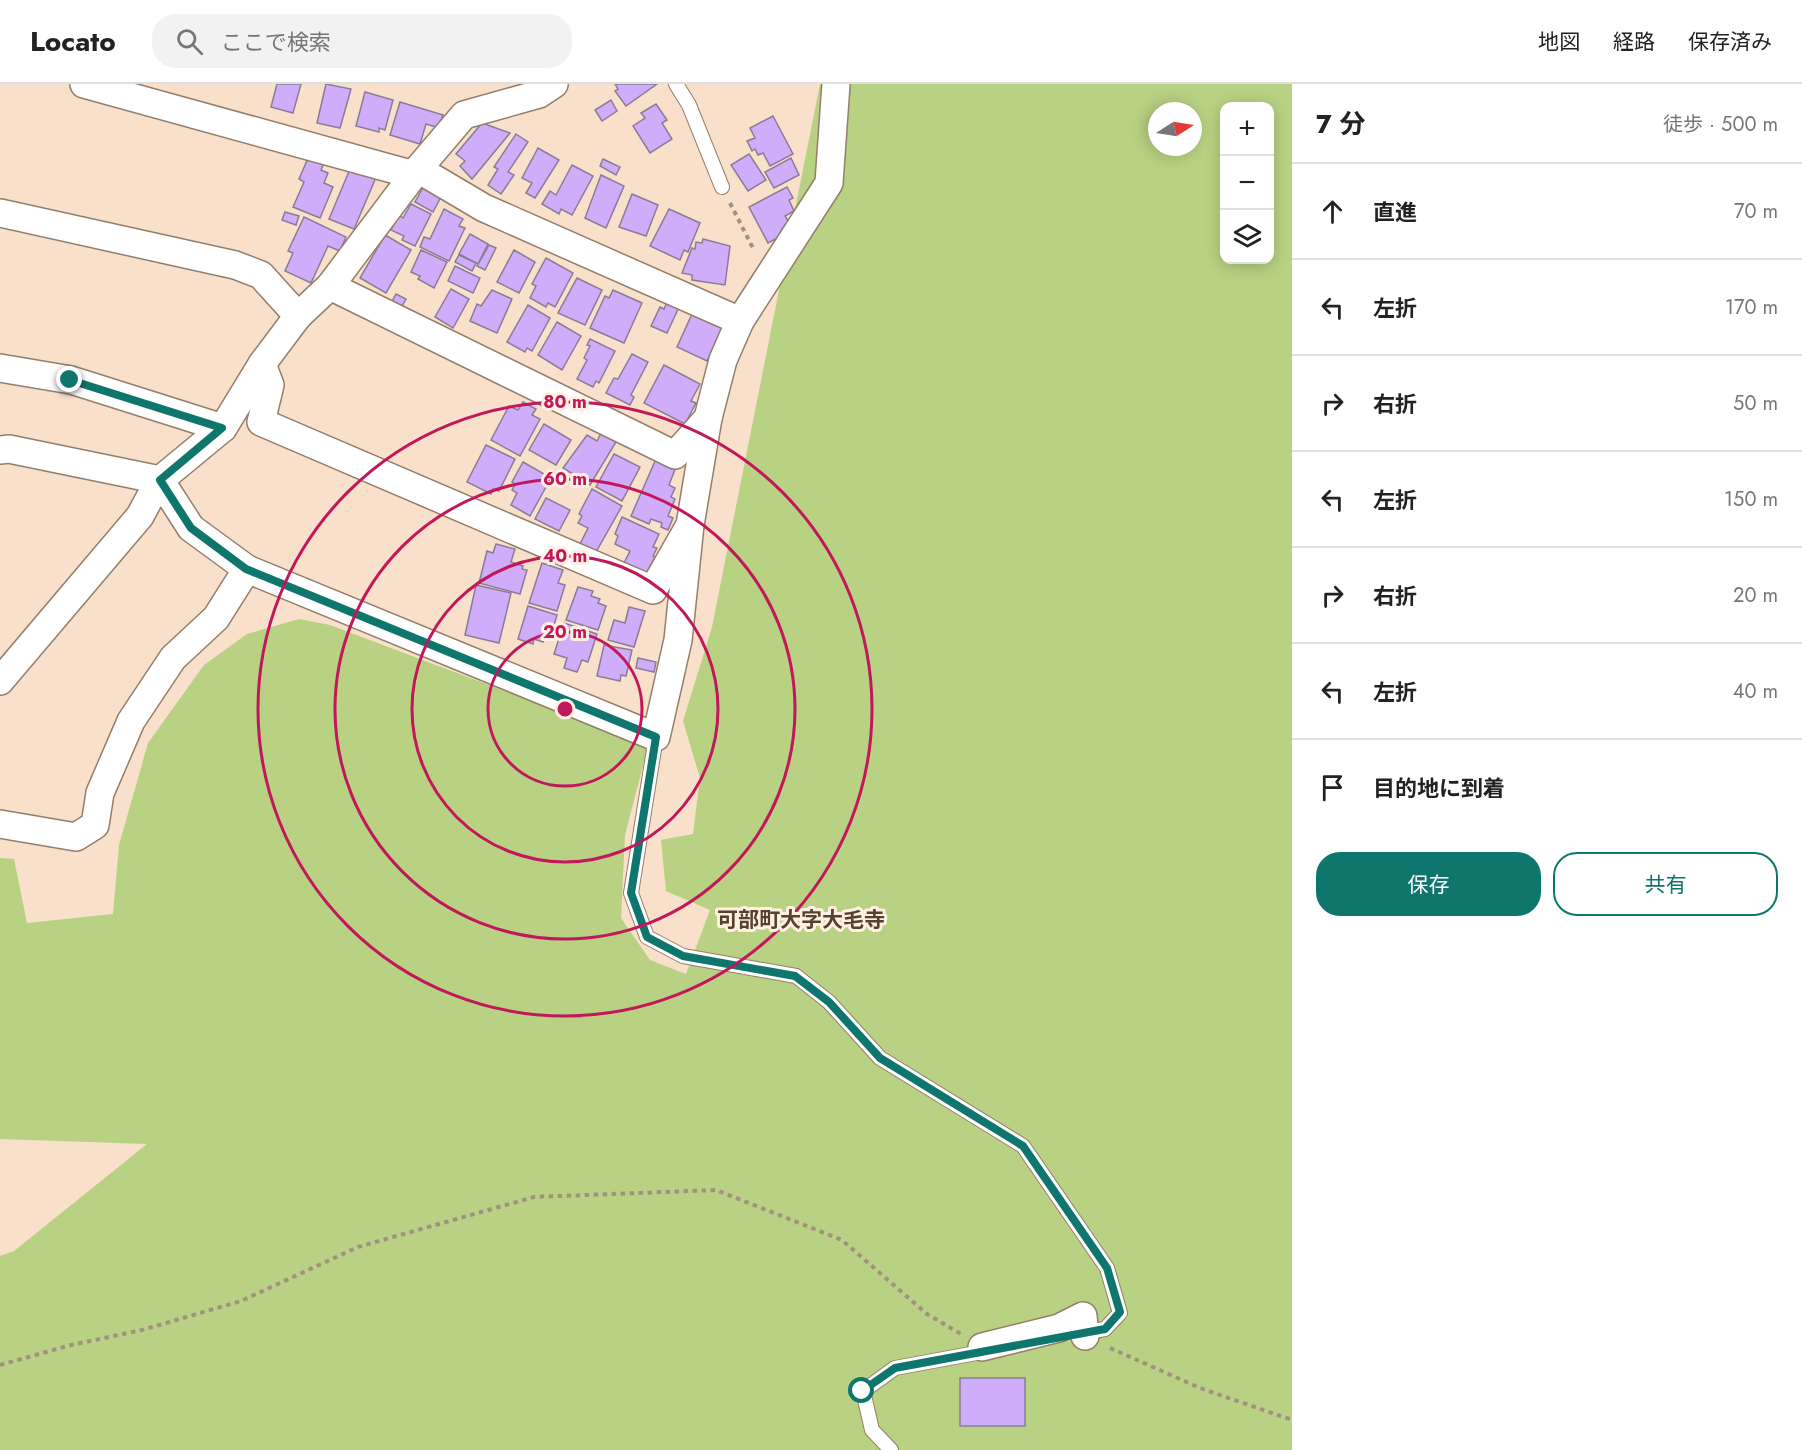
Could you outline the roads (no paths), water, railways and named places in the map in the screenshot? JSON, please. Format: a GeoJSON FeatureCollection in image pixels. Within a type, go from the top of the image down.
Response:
{"type":"FeatureCollection","features":[{"type":"Feature","properties":{"kind":"street"},"geometry":{"type":"LineString","coordinates":[[84,84],[416,172],[484,208],[740,321]]}},
{"type":"Feature","properties":{"kind":"street"},"geometry":{"type":"LineString","coordinates":[[0,681],[140,516],[160,479],[222,428],[262,364],[298,316],[330,286],[416,172],[464,115],[539,94],[554,84]]}},
{"type":"Feature","properties":{"kind":"street"},"geometry":{"type":"LineString","coordinates":[[0,450],[9,449],[160,479],[191,528],[246,569],[656,737],[678,640],[690,525],[708,418],[723,360],[740,321],[829,183],[836,84]]}},
{"type":"Feature","properties":{"kind":"street"},"geometry":{"type":"LineString","coordinates":[[0,213],[235,265],[261,275],[298,316]]}},
{"type":"Feature","properties":{"kind":"street"},"geometry":{"type":"LineString","coordinates":[[330,286],[675,455],[708,418]]}},
{"type":"Feature","properties":{"kind":"street"},"geometry":{"type":"LineString","coordinates":[[262,364],[270,385],[261,422],[653,590],[690,525]]}},
{"type":"Feature","properties":{"kind":"street"},"geometry":{"type":"LineString","coordinates":[[0,369],[70,380],[222,428]]}},
{"type":"Feature","properties":{"kind":"street"},"geometry":{"type":"LineString","coordinates":[[0,824],[76,837],[95,825],[100,793],[131,721],[173,658],[216,618],[246,569]]}},
{"type":"Feature","properties":{"kind":"street"},"geometry":{"type":"LineString","coordinates":[[981,1347],[1059,1328],[1083,1316],[1084,1336]]}},
{"type":"Feature","properties":{"kind":"lane"},"geometry":{"type":"LineString","coordinates":[[676,84],[689,105],[722,187]]}},
{"type":"Feature","properties":{"kind":"lane"},"geometry":{"type":"LineString","coordinates":[[656,737],[631,893],[647,937],[683,956],[795,976],[829,1002],[880,1058],[1023,1146],[1107,1268],[1120,1312],[1105,1329],[895,1368],[862,1391],[872,1430],[891,1450]]}},
{"type":"Feature","properties":{"kind":"district","name":"可部町大字大毛寺"},"geometry":{"type":"Point","coordinates":[801,920]}}]}
